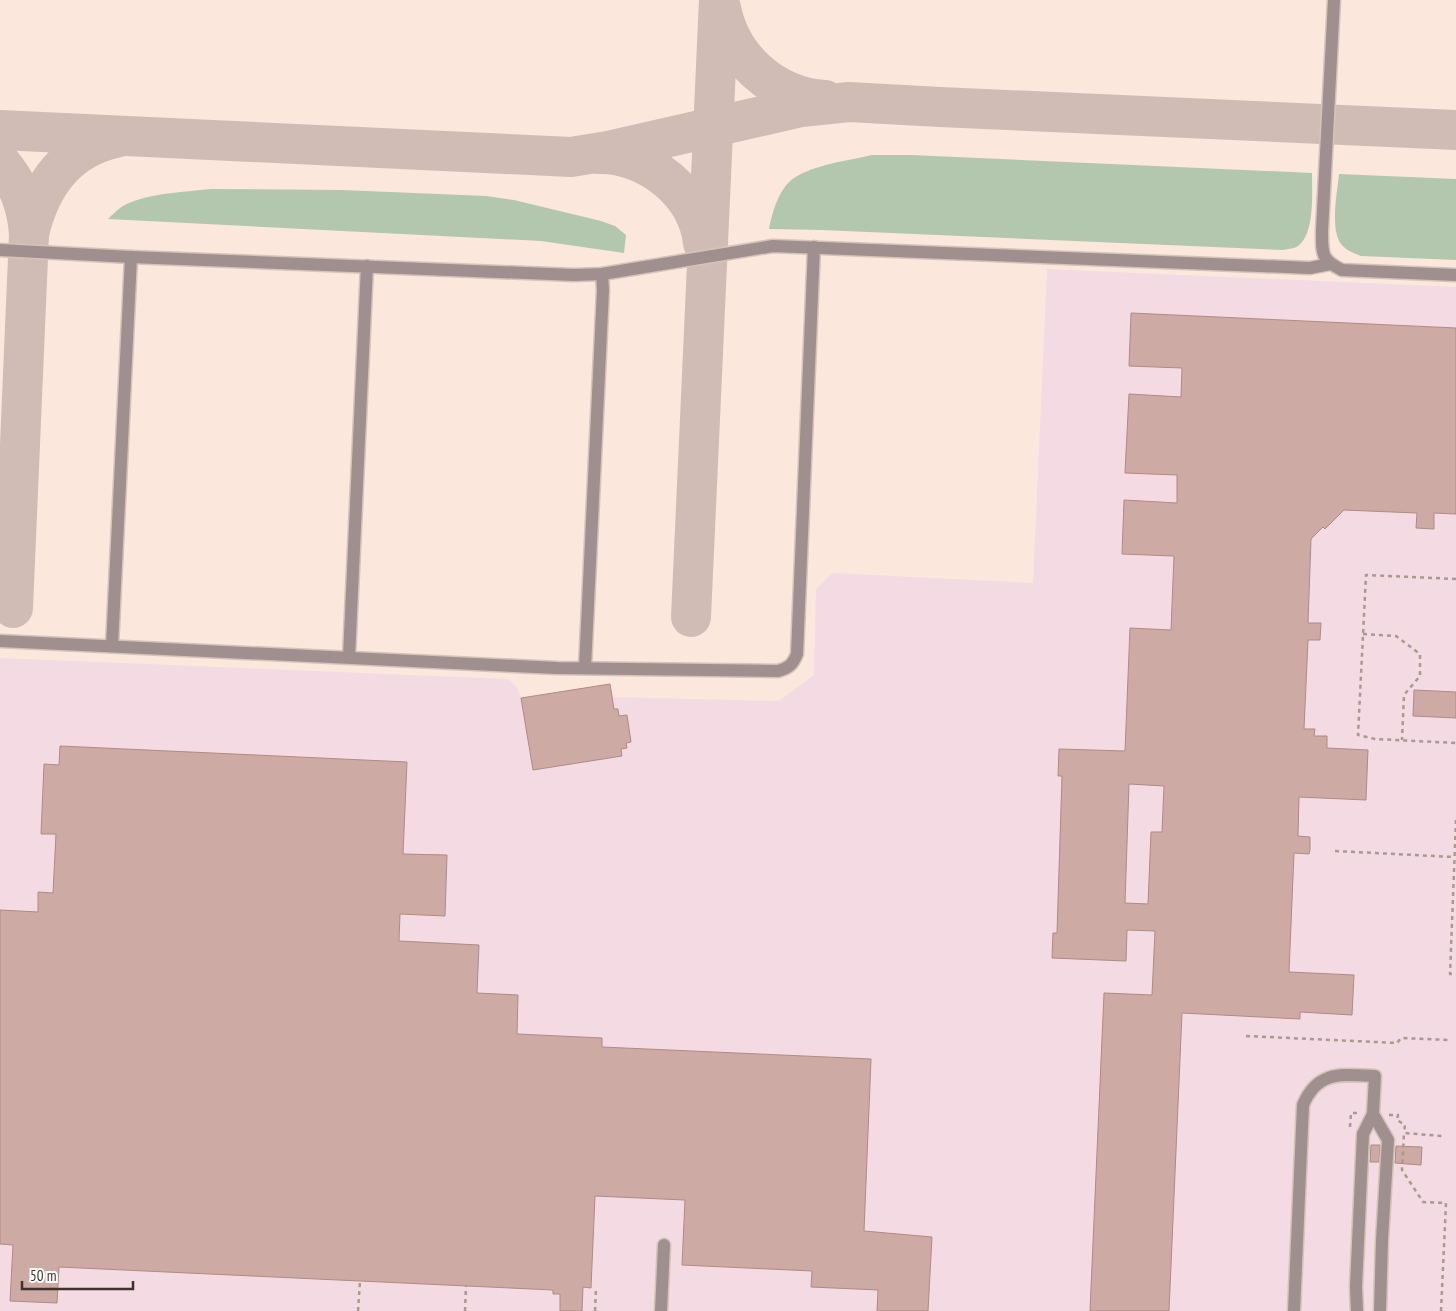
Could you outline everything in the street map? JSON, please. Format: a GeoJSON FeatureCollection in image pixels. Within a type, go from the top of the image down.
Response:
{"type":"FeatureCollection","features":[{"type":"Feature","properties":{"kind":"lane"},"geometry":{"type":"LineString","coordinates":[[1334,0],[1322,231],[1324,255],[1330,264],[1342,270],[1456,275]]}},
{"type":"Feature","properties":{"kind":"lane"},"geometry":{"type":"LineString","coordinates":[[0,250],[574,275],[602,274],[772,246],[814,246],[1310,268],[1330,264]]}},
{"type":"Feature","properties":{"kind":"lane"},"geometry":{"type":"LineString","coordinates":[[0,641],[531,667],[778,671],[787,668],[794,662],[797,654],[814,246]]}},
{"type":"Feature","properties":{"kind":"lane"},"geometry":{"type":"LineString","coordinates":[[112,646],[131,257]]}},
{"type":"Feature","properties":{"kind":"lane"},"geometry":{"type":"LineString","coordinates":[[349,657],[366,266]]}},
{"type":"Feature","properties":{"kind":"lane"},"geometry":{"type":"LineString","coordinates":[[586,667],[603,290],[602,274]]}},
{"type":"Feature","properties":{"kind":"lane"},"geometry":{"type":"LineString","coordinates":[[1294,1311],[1303,1105],[1307,1095],[1314,1088],[1326,1078],[1335,1075],[1375,1076],[1373,1114],[1362,1134],[1356,1287],[1357,1311]]}},
{"type":"Feature","properties":{"kind":"lane"},"geometry":{"type":"LineString","coordinates":[[1373,1114],[1388,1140],[1380,1311]]}},
{"type":"Feature","properties":{"kind":"lane"},"geometry":{"type":"LineString","coordinates":[[661,1311],[664,1245]]}},
{"type":"Feature","properties":{"kind":"path"},"geometry":{"type":"LineString","coordinates":[[1456,579],[1366,575],[1358,735],[1375,739],[1456,743]]}},
{"type":"Feature","properties":{"kind":"path"},"geometry":{"type":"LineString","coordinates":[[1363,634],[1396,636],[1420,654],[1420,676],[1404,695],[1402,740]]}},
{"type":"Feature","properties":{"kind":"path"},"geometry":{"type":"LineString","coordinates":[[1456,820],[1450,974],[1456,974]]}},
{"type":"Feature","properties":{"kind":"path"},"geometry":{"type":"LineString","coordinates":[[1335,851],[1454,857]]}},
{"type":"Feature","properties":{"kind":"path"},"geometry":{"type":"LineString","coordinates":[[1246,1036],[1398,1043],[1401,1038],[1450,1040]]}},
{"type":"Feature","properties":{"kind":"path"},"geometry":{"type":"LineString","coordinates":[[1441,1311],[1446,1203],[1423,1202],[1402,1170],[1404,1133],[1442,1136]]}},
{"type":"Feature","properties":{"kind":"path"},"geometry":{"type":"LineString","coordinates":[[358,1311],[360,1281]]}},
{"type":"Feature","properties":{"kind":"path"},"geometry":{"type":"LineString","coordinates":[[465,1311],[466,1286]]}},
{"type":"Feature","properties":{"kind":"path"},"geometry":{"type":"LineString","coordinates":[[596,1289],[596,1311]]}},
{"type":"Feature","properties":{"kind":"shaded area"},"geometry":{"type":"Polygon","coordinates":[[[1047,269],[1456,287],[1456,1311],[0,1311],[0,658],[508,679],[517,687],[521,698],[610,684],[613,697],[779,701],[814,675],[816,589],[832,573],[1033,583],[1047,269]]]}},
{"type":"Feature","properties":{"kind":"green space"},"geometry":{"type":"Polygon","coordinates":[[[872,155],[911,155],[1312,173],[1310,223],[1303,240],[1298,246],[1282,250],[769,229],[774,208],[780,194],[794,178],[822,166],[872,155]]]}},
{"type":"Feature","properties":{"kind":"green space"},"geometry":{"type":"Polygon","coordinates":[[[1339,174],[1456,179],[1456,260],[1361,256],[1346,248],[1339,241],[1335,226],[1339,174]]]}},
{"type":"Feature","properties":{"kind":"green space"},"geometry":{"type":"Polygon","coordinates":[[[211,189],[342,190],[486,196],[514,200],[615,226],[626,235],[624,253],[541,241],[108,219],[120,208],[140,199],[164,194],[211,189]]]}},
{"type":"Feature","properties":{"kind":"building"},"geometry":{"type":"Polygon","coordinates":[[[1131,313],[1456,328],[1456,514],[1434,513],[1434,529],[1416,528],[1417,513],[1344,510],[1325,529],[1323,527],[1311,539],[1308,623],[1321,623],[1320,640],[1308,640],[1304,729],[1315,729],[1314,736],[1327,736],[1327,748],[1368,750],[1366,800],[1299,797],[1298,836],[1310,837],[1310,850],[1309,854],[1294,853],[1289,972],[1354,975],[1352,1015],[1300,1012],[1300,1019],[1182,1013],[1169,1311],[1090,1311],[1104,993],[1152,995],[1155,931],[1127,930],[1126,961],[1052,958],[1053,933],[1057,933],[1062,776],[1058,776],[1059,749],[1125,751],[1130,628],[1171,630],[1174,556],[1122,554],[1124,500],[1177,503],[1177,475],[1125,473],[1129,394],[1181,397],[1182,368],[1129,366],[1131,313]],[[1129,784],[1125,903],[1148,904],[1151,832],[1162,832],[1164,786],[1129,784]]]}},
{"type":"Feature","properties":{"kind":"building"},"geometry":{"type":"Polygon","coordinates":[[[610,684],[614,709],[618,709],[619,716],[627,715],[631,742],[626,743],[627,748],[621,749],[622,756],[533,770],[521,698],[610,684]]]}},
{"type":"Feature","properties":{"kind":"building"},"geometry":{"type":"Polygon","coordinates":[[[1414,690],[1456,692],[1456,718],[1413,716],[1414,690]]]}},
{"type":"Feature","properties":{"kind":"building"},"geometry":{"type":"Polygon","coordinates":[[[60,746],[407,762],[403,854],[447,855],[445,916],[400,914],[399,941],[479,945],[477,993],[518,995],[517,1034],[602,1038],[602,1047],[871,1059],[864,1231],[932,1237],[928,1311],[877,1311],[878,1290],[811,1287],[812,1271],[682,1265],[685,1200],[595,1196],[591,1288],[583,1287],[582,1311],[560,1311],[560,1294],[553,1294],[553,1290],[59,1267],[57,1303],[10,1301],[13,1245],[0,1244],[0,910],[38,912],[38,892],[53,893],[56,834],[41,834],[44,764],[59,765],[60,746]]]}},
{"type":"Feature","properties":{"kind":"building"},"geometry":{"type":"Polygon","coordinates":[[[1371,1145],[1380,1145],[1379,1162],[1370,1162],[1371,1145]]]}},
{"type":"Feature","properties":{"kind":"building"},"geometry":{"type":"Polygon","coordinates":[[[1396,1146],[1422,1147],[1421,1165],[1395,1163],[1396,1146]]]}},
{"type":"Feature","properties":{"kind":"taxiway"},"geometry":{"type":"LineString","coordinates":[[691,617],[719,0]]}},
{"type":"Feature","properties":{"kind":"taxiway"},"geometry":{"type":"LineString","coordinates":[[721,8],[726,26],[734,43],[745,59],[758,72],[772,83],[789,92],[825,100]]}},
{"type":"Feature","properties":{"kind":"taxiway"},"geometry":{"type":"LineString","coordinates":[[0,130],[571,157],[608,151],[801,107],[849,102],[1456,130]]}},
{"type":"Feature","properties":{"kind":"taxiway"},"geometry":{"type":"LineString","coordinates":[[13,608],[29,234],[40,200],[59,171],[85,149],[119,137]]}},
{"type":"Feature","properties":{"kind":"taxiway"},"geometry":{"type":"LineString","coordinates":[[599,154],[617,155],[635,160],[667,179],[692,208],[699,225],[703,243]]}},
{"type":"Feature","properties":{"kind":"taxiway"},"geometry":{"type":"LineString","coordinates":[[0,162],[7,170],[21,196],[29,234]]}}]}
